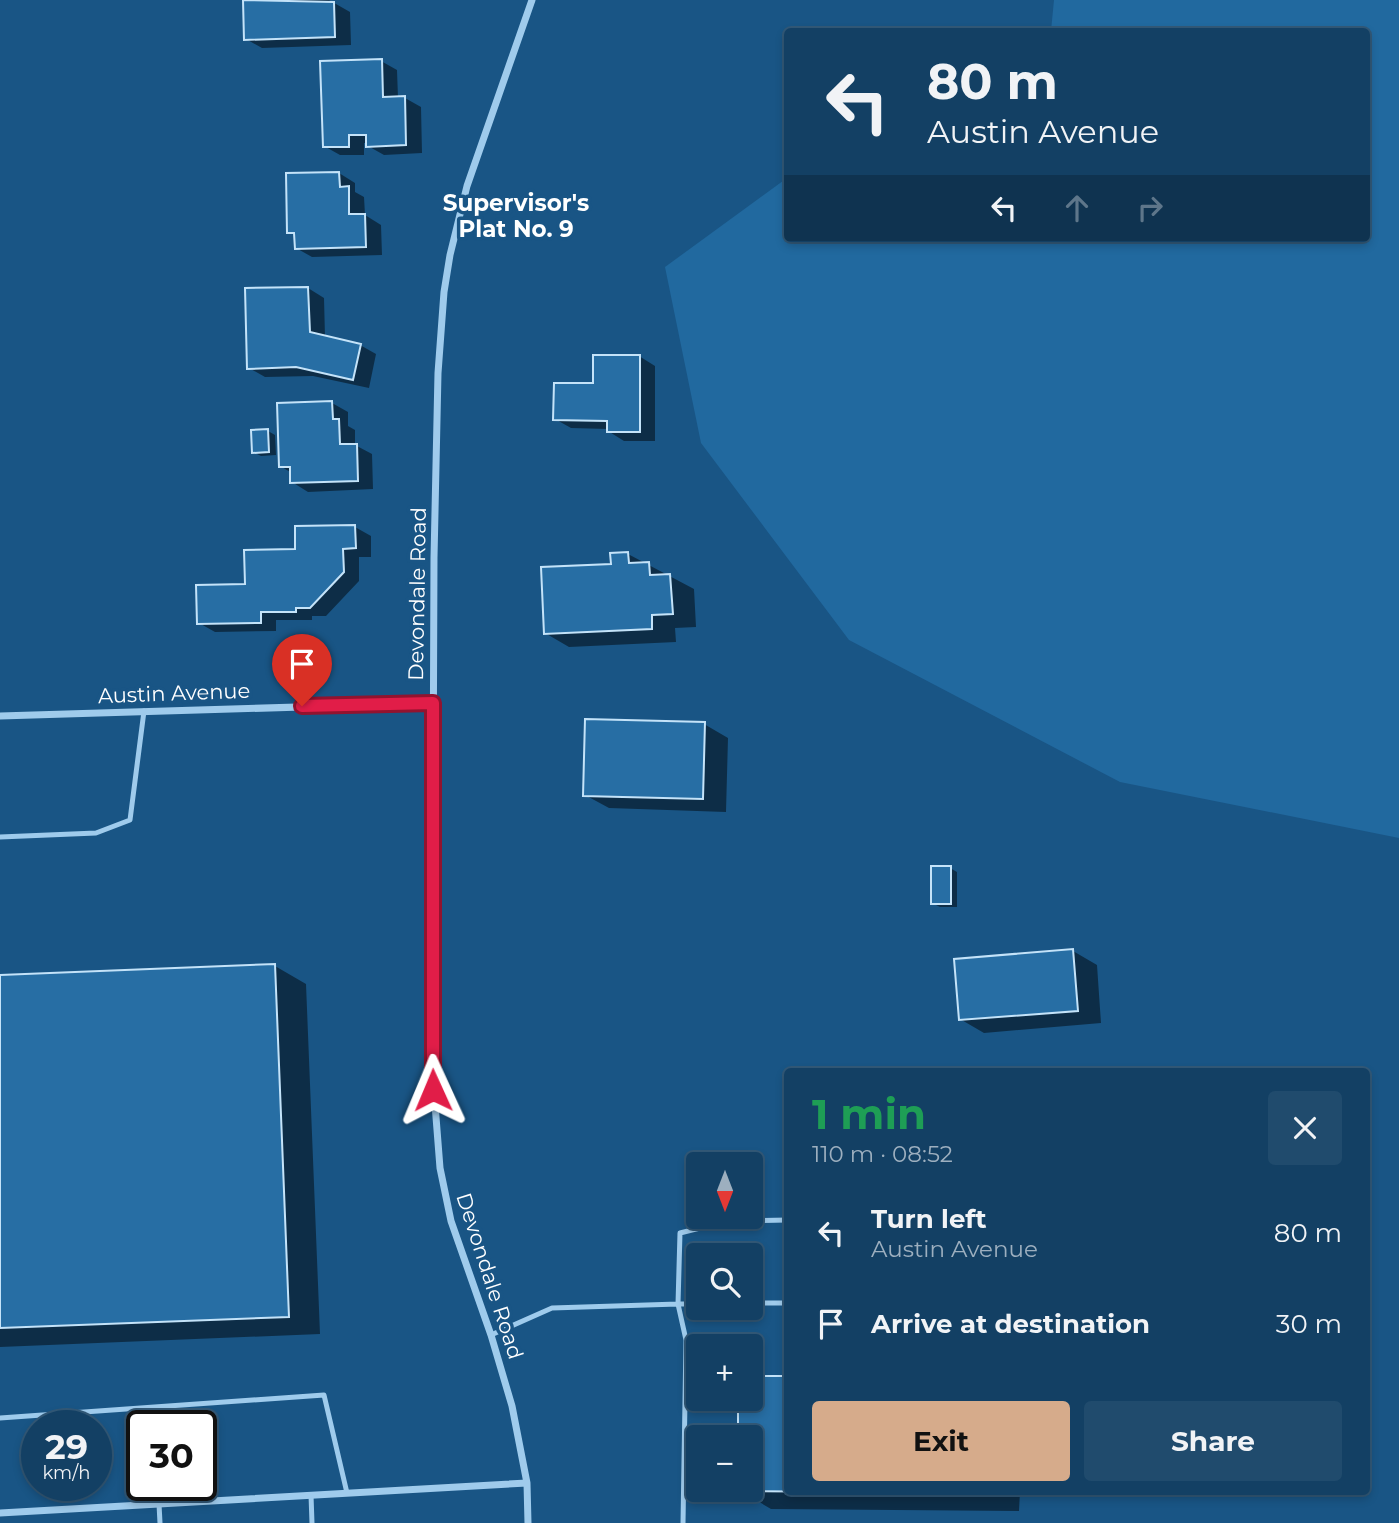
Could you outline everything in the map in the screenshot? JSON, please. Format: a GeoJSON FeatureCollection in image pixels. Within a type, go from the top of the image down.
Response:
{"type":"FeatureCollection","features":[{"type":"Feature","properties":{"kind":"street","name":"Devondale Road"},"geometry":{"type":"LineString","coordinates":[[528,1523],[527,1483],[512,1406],[492,1335],[451,1221],[440,1168],[432,1066],[436,440],[444,292],[467,186],[532,0]]}},
{"type":"Feature","properties":{"kind":"street","name":"Austin Avenue"},"geometry":{"type":"LineString","coordinates":[[0,716],[433,703]]}},
{"type":"Feature","properties":{"kind":"street"},"geometry":{"type":"LineString","coordinates":[[0,1513],[527,1483]]}},
{"type":"Feature","properties":{"kind":"lane"},"geometry":{"type":"LineString","coordinates":[[0,837],[96,833],[130,820],[144,710]]}},
{"type":"Feature","properties":{"kind":"lane"},"geometry":{"type":"LineString","coordinates":[[683,1523],[686,1340],[678,1304],[680,1233],[728,1221],[784,1220]]}},
{"type":"Feature","properties":{"kind":"lane"},"geometry":{"type":"LineString","coordinates":[[763,1303],[784,1303]]}},
{"type":"Feature","properties":{"kind":"lane"},"geometry":{"type":"LineString","coordinates":[[492,1335],[552,1308],[686,1304]]}},
{"type":"Feature","properties":{"kind":"lane"},"geometry":{"type":"LineString","coordinates":[[0,1419],[324,1395],[346,1493]]}},
{"type":"Feature","properties":{"kind":"lane"},"geometry":{"type":"LineString","coordinates":[[311,1495],[312,1523]]}},
{"type":"Feature","properties":{"kind":"lane"},"geometry":{"type":"LineString","coordinates":[[159,1504],[160,1523]]}},
{"type":"Feature","properties":{"kind":"shaded area"},"geometry":{"type":"Polygon","coordinates":[[[1054,0],[1399,0],[1399,838],[1120,782],[849,640],[701,443],[665,267],[784,180],[784,242],[1370,242],[1370,28],[1051,28],[1054,0]]]}},
{"type":"Feature","properties":{"kind":"building"},"geometry":{"type":"Polygon","coordinates":[[[243,0],[334,2],[335,37],[244,40],[243,0]]]}},
{"type":"Feature","properties":{"kind":"building"},"geometry":{"type":"Polygon","coordinates":[[[382,59],[383,97],[405,96],[406,145],[366,147],[366,135],[349,135],[349,147],[323,147],[320,61],[382,59]]]}},
{"type":"Feature","properties":{"kind":"building"},"geometry":{"type":"Polygon","coordinates":[[[339,172],[340,187],[349,186],[349,214],[365,214],[366,247],[295,249],[294,233],[287,233],[286,173],[339,172]]]}},
{"type":"Feature","properties":{"kind":"building"},"geometry":{"type":"Polygon","coordinates":[[[308,287],[310,332],[361,344],[353,380],[296,367],[247,369],[245,288],[308,287]]]}},
{"type":"Feature","properties":{"kind":"building"},"geometry":{"type":"Polygon","coordinates":[[[593,355],[640,355],[640,432],[607,432],[607,421],[553,420],[554,383],[593,383],[593,355]]]}},
{"type":"Feature","properties":{"kind":"building"},"geometry":{"type":"Polygon","coordinates":[[[332,401],[333,419],[339,419],[340,444],[357,444],[358,481],[290,483],[290,467],[279,467],[277,403],[332,401]]]}},
{"type":"Feature","properties":{"kind":"building"},"geometry":{"type":"Polygon","coordinates":[[[268,429],[269,452],[252,453],[251,430],[268,429]]]}},
{"type":"Feature","properties":{"kind":"building"},"geometry":{"type":"Polygon","coordinates":[[[355,525],[356,548],[343,549],[344,572],[310,608],[296,608],[296,612],[261,612],[261,623],[197,624],[196,585],[245,584],[244,550],[295,549],[295,526],[355,525]]]}},
{"type":"Feature","properties":{"kind":"building"},"geometry":{"type":"Polygon","coordinates":[[[628,552],[629,563],[649,562],[650,575],[670,574],[673,614],[652,615],[652,629],[544,634],[541,567],[611,564],[610,553],[628,552]]]}},
{"type":"Feature","properties":{"kind":"building"},"geometry":{"type":"Polygon","coordinates":[[[585,719],[705,722],[703,799],[583,796],[585,719]]]}},
{"type":"Feature","properties":{"kind":"building"},"geometry":{"type":"Polygon","coordinates":[[[931,866],[951,866],[951,904],[931,904],[931,866]]]}},
{"type":"Feature","properties":{"kind":"building"},"geometry":{"type":"Polygon","coordinates":[[[1073,949],[1078,1011],[959,1020],[954,959],[1073,949]]]}},
{"type":"Feature","properties":{"kind":"building"},"geometry":{"type":"Polygon","coordinates":[[[275,964],[289,1317],[0,1328],[0,975],[275,964]]]}},
{"type":"Feature","properties":{"kind":"building"},"geometry":{"type":"Polygon","coordinates":[[[763,1376],[784,1376],[784,1491],[763,1491],[763,1425],[738,1425],[738,1411],[763,1411],[763,1376]]]}},
{"type":"Feature","properties":{"kind":"district","name":"Supervisor's Plat No. 9"},"geometry":{"type":"Point","coordinates":[516,216]}},
{"type":"Feature","properties":{"kind":"route"},"geometry":{"type":"LineString","coordinates":[[302,706],[433,703],[433,1090]]}}]}
